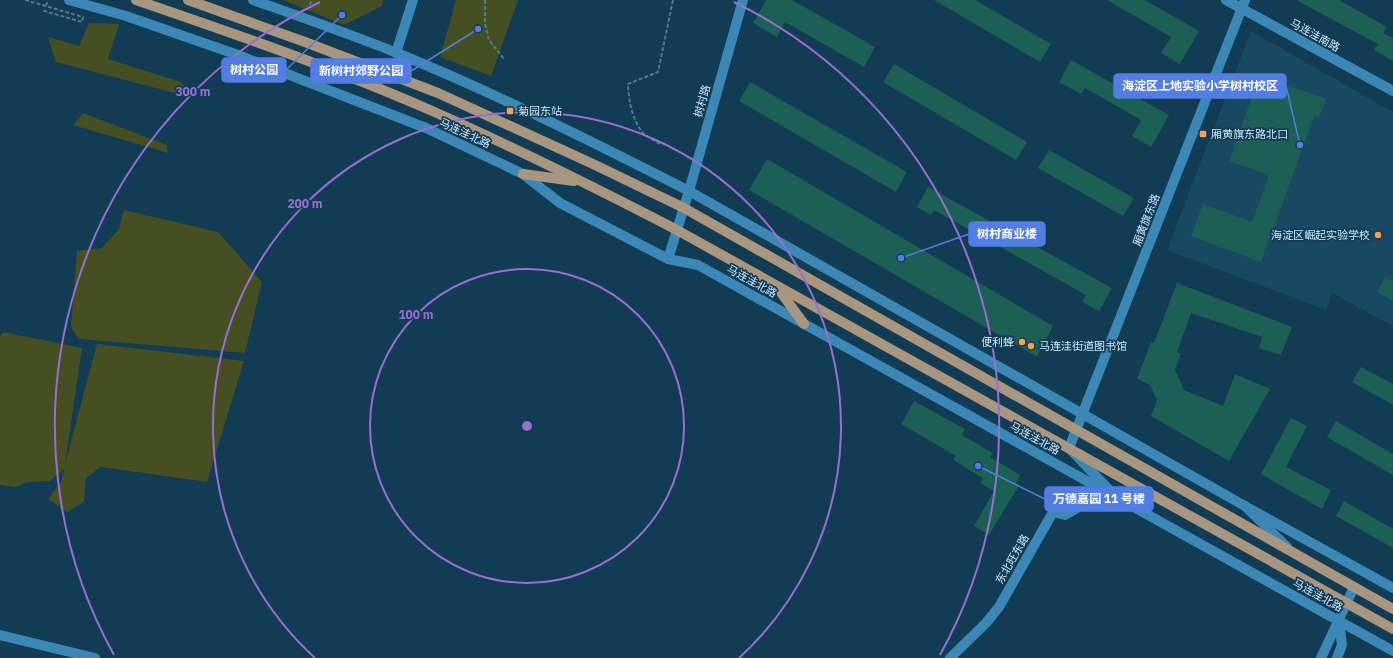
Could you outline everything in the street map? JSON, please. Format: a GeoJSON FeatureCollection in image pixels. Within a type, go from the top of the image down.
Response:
{"type":"FeatureCollection","features":[{"type":"Feature","properties":{"kind":"main road","name":"马连洼北路"},"geometry":{"type":"LineString","coordinates":[[136,0],[301,57],[402,98],[585,183],[677,230],[1393,629]]}},
{"type":"Feature","properties":{"kind":"main road"},"geometry":{"type":"LineString","coordinates":[[188,0],[305,42],[438,93],[593,164],[684,208],[1393,609]]}},
{"type":"Feature","properties":{"kind":"main road"},"geometry":{"type":"LineString","coordinates":[[523,174],[585,183]]}},
{"type":"Feature","properties":{"kind":"main road"},"geometry":{"type":"LineString","coordinates":[[774,284],[804,324]]}},
{"type":"Feature","properties":{"kind":"street","name":"马连洼北路"},"geometry":{"type":"LineString","coordinates":[[69,0],[126,16],[238,55],[426,128],[523,174],[560,203],[668,259],[698,265],[1393,651]]}},
{"type":"Feature","properties":{"kind":"street"},"geometry":{"type":"LineString","coordinates":[[252,0],[396,53],[484,91],[597,144],[689,191],[1245,506],[1393,588]]}},
{"type":"Feature","properties":{"kind":"street"},"geometry":{"type":"LineString","coordinates":[[396,53],[413,0]]}},
{"type":"Feature","properties":{"kind":"street","name":"树村路"},"geometry":{"type":"LineString","coordinates":[[668,259],[744,0]]}},
{"type":"Feature","properties":{"kind":"street","name":"马连洼南路"},"geometry":{"type":"LineString","coordinates":[[1226,0],[1244,4],[1393,90]]}},
{"type":"Feature","properties":{"kind":"street","name":"厢黄旗东路"},"geometry":{"type":"LineString","coordinates":[[1069,448],[1244,4]]}},
{"type":"Feature","properties":{"kind":"street"},"geometry":{"type":"LineString","coordinates":[[1069,448],[1115,496]]}},
{"type":"Feature","properties":{"kind":"street","name":"东北旺东路"},"geometry":{"type":"LineString","coordinates":[[950,658],[986,623],[999,607],[1053,512],[1065,515],[1094,498],[1100,488]]}},
{"type":"Feature","properties":{"kind":"street"},"geometry":{"type":"LineString","coordinates":[[1245,506],[1291,551]]}},
{"type":"Feature","properties":{"kind":"street"},"geometry":{"type":"LineString","coordinates":[[1321,658],[1354,587]]}},
{"type":"Feature","properties":{"kind":"street"},"geometry":{"type":"LineString","coordinates":[[1337,658],[1342,645],[1339,621]]}},
{"type":"Feature","properties":{"kind":"street"},"geometry":{"type":"LineString","coordinates":[[0,635],[95,658]]}},
{"type":"Feature","properties":{"kind":"path"},"geometry":{"type":"LineString","coordinates":[[26,0],[83,17],[82,22],[41,10]]}},
{"type":"Feature","properties":{"kind":"path"},"geometry":{"type":"LineString","coordinates":[[46,6],[48,0]]}},
{"type":"Feature","properties":{"kind":"path"},"geometry":{"type":"LineString","coordinates":[[485,0],[484,24],[489,40],[504,59]]}},
{"type":"Feature","properties":{"kind":"path"},"geometry":{"type":"LineString","coordinates":[[660,144],[644,134],[637,124],[629,102],[628,84],[658,72],[673,0]]}},
{"type":"Feature","properties":{"kind":"shaded area"},"geometry":{"type":"Polygon","coordinates":[[[1251,31],[1393,112],[1393,326],[1332,293],[1326,310],[1167,250],[1251,31]]]}},
{"type":"Feature","properties":{"kind":"green space"},"geometry":{"type":"Polygon","coordinates":[[[283,0],[383,0],[382,6],[344,25],[283,0]]]}},
{"type":"Feature","properties":{"kind":"green space"},"geometry":{"type":"Polygon","coordinates":[[[456,0],[518,0],[491,76],[440,57],[456,0]]]}},
{"type":"Feature","properties":{"kind":"green space"},"geometry":{"type":"Polygon","coordinates":[[[89,23],[119,24],[108,59],[181,82],[194,98],[56,62],[48,37],[79,46],[89,23]]]}},
{"type":"Feature","properties":{"kind":"green space"},"geometry":{"type":"Polygon","coordinates":[[[83,113],[167,145],[168,153],[73,125],[83,113]]]}},
{"type":"Feature","properties":{"kind":"green space"},"geometry":{"type":"Polygon","coordinates":[[[124,210],[218,232],[262,282],[245,353],[79,339],[71,327],[77,251],[102,248],[119,229],[124,210]]]}},
{"type":"Feature","properties":{"kind":"green space"},"geometry":{"type":"Polygon","coordinates":[[[3,332],[82,348],[65,464],[97,344],[244,361],[207,482],[101,467],[86,478],[84,502],[67,512],[48,499],[61,482],[64,469],[50,481],[27,482],[16,487],[0,485],[0,337],[3,332]]]}},
{"type":"Feature","properties":{"kind":"building"},"geometry":{"type":"Polygon","coordinates":[[[766,0],[792,0],[875,47],[864,67],[785,22],[777,37],[753,23],[766,0]]]}},
{"type":"Feature","properties":{"kind":"building"},"geometry":{"type":"Polygon","coordinates":[[[934,0],[975,0],[1051,44],[1040,62],[934,0]]]}},
{"type":"Feature","properties":{"kind":"building"},"geometry":{"type":"Polygon","coordinates":[[[1107,0],[1145,0],[1199,31],[1180,64],[1161,53],[1171,37],[1107,0]]]}},
{"type":"Feature","properties":{"kind":"building"},"geometry":{"type":"Polygon","coordinates":[[[1296,0],[1339,0],[1387,27],[1383,33],[1393,38],[1393,61],[1374,50],[1378,44],[1296,0]]]}},
{"type":"Feature","properties":{"kind":"building"},"geometry":{"type":"Polygon","coordinates":[[[1071,60],[1169,115],[1151,147],[1132,136],[1141,120],[1085,88],[1081,94],[1059,82],[1071,60]]]}},
{"type":"Feature","properties":{"kind":"building"},"geometry":{"type":"Polygon","coordinates":[[[894,64],[1027,142],[1016,160],[883,82],[894,64]]]}},
{"type":"Feature","properties":{"kind":"building"},"geometry":{"type":"Polygon","coordinates":[[[1260,75],[1326,99],[1319,118],[1314,117],[1261,262],[1191,236],[1203,204],[1252,222],[1269,175],[1229,161],[1260,75]]]}},
{"type":"Feature","properties":{"kind":"building"},"geometry":{"type":"Polygon","coordinates":[[[750,82],[907,172],[896,192],[739,101],[750,82]]]}},
{"type":"Feature","properties":{"kind":"building"},"geometry":{"type":"Polygon","coordinates":[[[1049,150],[1134,198],[1123,216],[1038,168],[1049,150]]]}},
{"type":"Feature","properties":{"kind":"building"},"geometry":{"type":"Polygon","coordinates":[[[767,159],[1053,326],[1037,357],[749,190],[767,159]]]}},
{"type":"Feature","properties":{"kind":"building"},"geometry":{"type":"Polygon","coordinates":[[[928,187],[1112,288],[1099,311],[1082,302],[1086,295],[934,210],[931,215],[917,207],[928,187]]]}},
{"type":"Feature","properties":{"kind":"building"},"geometry":{"type":"Polygon","coordinates":[[[1385,277],[1393,281],[1393,301],[1377,292],[1385,277]]]}},
{"type":"Feature","properties":{"kind":"building"},"geometry":{"type":"Polygon","coordinates":[[[1177,283],[1292,327],[1281,355],[1259,348],[1262,337],[1191,313],[1177,352],[1181,354],[1175,370],[1184,390],[1223,406],[1235,374],[1270,389],[1229,461],[1151,416],[1157,400],[1150,385],[1137,379],[1151,342],[1154,343],[1177,283]]]}},
{"type":"Feature","properties":{"kind":"building"},"geometry":{"type":"Polygon","coordinates":[[[1361,367],[1393,384],[1393,405],[1352,382],[1361,367]]]}},
{"type":"Feature","properties":{"kind":"building"},"geometry":{"type":"Polygon","coordinates":[[[914,401],[965,429],[962,435],[993,453],[990,457],[1020,475],[1016,483],[1019,485],[989,535],[974,526],[994,491],[980,483],[983,478],[953,460],[956,456],[901,424],[914,401]]]}},
{"type":"Feature","properties":{"kind":"building"},"geometry":{"type":"Polygon","coordinates":[[[1291,418],[1307,426],[1286,467],[1331,490],[1322,509],[1261,474],[1291,418]]]}},
{"type":"Feature","properties":{"kind":"building"},"geometry":{"type":"Polygon","coordinates":[[[1336,421],[1393,454],[1393,475],[1327,437],[1336,421]]]}},
{"type":"Feature","properties":{"kind":"building"},"geometry":{"type":"Polygon","coordinates":[[[1344,501],[1393,529],[1393,548],[1336,516],[1344,501]]]}},
{"type":"Feature","properties":{"kind":"place","name":"树村公园"},"geometry":{"type":"Point","coordinates":[342,15]}},
{"type":"Feature","properties":{"kind":"place","name":"新树村郊野公园"},"geometry":{"type":"Point","coordinates":[478,29]}},
{"type":"Feature","properties":{"kind":"place","name":"菊园东站"},"geometry":{"type":"Point","coordinates":[510,111]}},
{"type":"Feature","properties":{"kind":"place","name":"厢黄旗东路北口"},"geometry":{"type":"Point","coordinates":[1203,134]}},
{"type":"Feature","properties":{"kind":"place","name":"海淀区上地实验小学树村校区"},"geometry":{"type":"Point","coordinates":[1300,145]}},
{"type":"Feature","properties":{"kind":"place","name":"海淀区崛起实验学校"},"geometry":{"type":"Point","coordinates":[1378,235]}},
{"type":"Feature","properties":{"kind":"place","name":"树村商业楼"},"geometry":{"type":"Point","coordinates":[901,258]}},
{"type":"Feature","properties":{"kind":"place","name":"便利蜂"},"geometry":{"type":"Point","coordinates":[1022,342]}},
{"type":"Feature","properties":{"kind":"place","name":"马连洼街道图书馆"},"geometry":{"type":"Point","coordinates":[1031,346]}},
{"type":"Feature","properties":{"kind":"place","name":"万德嘉园 11 号楼"},"geometry":{"type":"Point","coordinates":[978,466]}}]}
